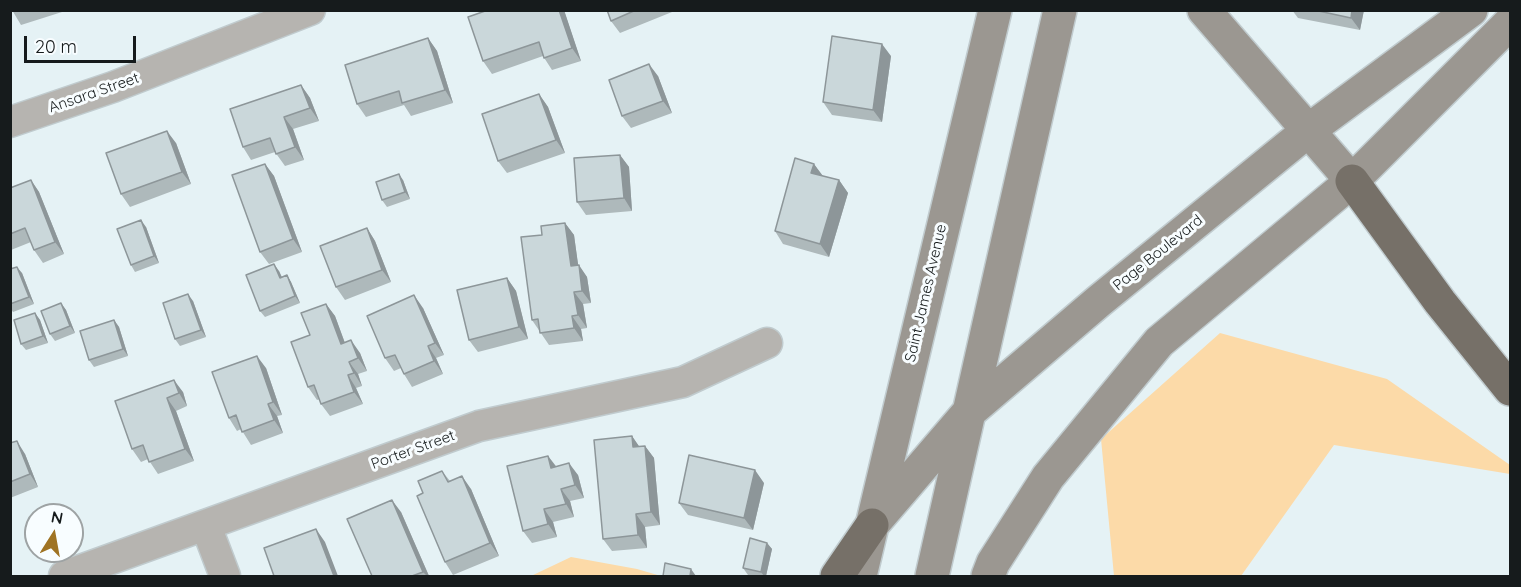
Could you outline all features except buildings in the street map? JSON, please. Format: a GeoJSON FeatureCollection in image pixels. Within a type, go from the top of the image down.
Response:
{"type":"FeatureCollection","features":[{"type":"Feature","properties":{"kind":"highway"},"geometry":{"type":"LineString","coordinates":[[1352,181],[1440,302],[1510,388]]}},
{"type":"Feature","properties":{"kind":"highway"},"geometry":{"type":"LineString","coordinates":[[837,576],[872,525]]}},
{"type":"Feature","properties":{"kind":"main road","name":"Saint James Avenue"},"geometry":{"type":"LineString","coordinates":[[860,576],[995,10]]}},
{"type":"Feature","properties":{"kind":"main road"},"geometry":{"type":"LineString","coordinates":[[932,576],[1060,10]]}},
{"type":"Feature","properties":{"kind":"main road"},"geometry":{"type":"LineString","coordinates":[[1204,10],[1352,181]]}},
{"type":"Feature","properties":{"kind":"main road","name":"Page Boulevard"},"geometry":{"type":"LineString","coordinates":[[872,525],[968,413],[1099,301],[1310,130],[1471,10]]}},
{"type":"Feature","properties":{"kind":"main road"},"geometry":{"type":"LineString","coordinates":[[988,576],[993,563],[1048,477],[1159,342],[1352,181],[1510,23]]}},
{"type":"Feature","properties":{"kind":"street","name":"Ansara Street"},"geometry":{"type":"LineString","coordinates":[[10,122],[113,87],[310,10]]}},
{"type":"Feature","properties":{"kind":"street","name":"Porter Street"},"geometry":{"type":"LineString","coordinates":[[64,576],[479,426],[683,382],[766,343]]}},
{"type":"Feature","properties":{"kind":"street"},"geometry":{"type":"LineString","coordinates":[[206,526],[225,576]]}},
{"type":"Feature","properties":{"kind":"shaded area"},"geometry":{"type":"Polygon","coordinates":[[[1220,333],[1387,379],[1510,465],[1510,474],[1334,445],[1241,576],[1114,576],[1101,439],[1220,333]]]}},
{"type":"Feature","properties":{"kind":"shaded area"},"geometry":{"type":"Polygon","coordinates":[[[571,557],[637,569],[661,576],[531,576],[571,557]]]}}]}
